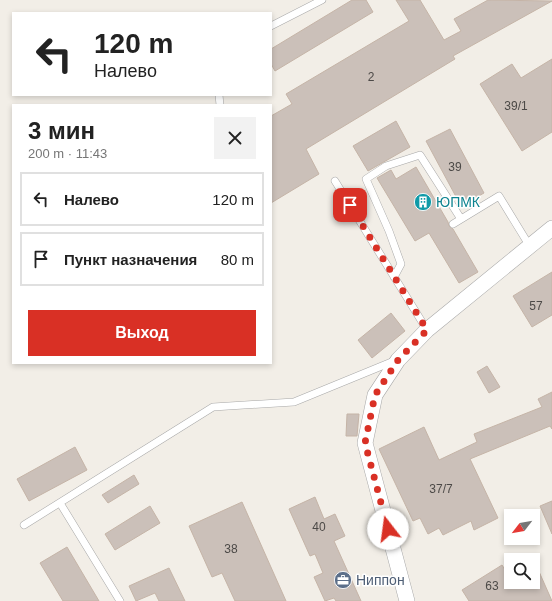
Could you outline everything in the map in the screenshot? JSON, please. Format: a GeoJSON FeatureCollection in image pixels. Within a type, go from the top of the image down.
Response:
{"type":"FeatureCollection","features":[{"type":"Feature","properties":{"kind":"street"},"geometry":{"type":"LineString","coordinates":[[407,601],[365,443],[375,395],[398,360],[427,330],[529,245],[552,228]]}},
{"type":"Feature","properties":{"kind":"lane"},"geometry":{"type":"LineString","coordinates":[[272,25],[322,0]]}},
{"type":"Feature","properties":{"kind":"lane"},"geometry":{"type":"LineString","coordinates":[[394,277],[401,264],[389,230],[366,180],[386,166],[420,155],[461,219]]}},
{"type":"Feature","properties":{"kind":"lane"},"geometry":{"type":"LineString","coordinates":[[334,181],[427,330]]}},
{"type":"Feature","properties":{"kind":"lane"},"geometry":{"type":"LineString","coordinates":[[453,224],[499,196],[529,245]]}},
{"type":"Feature","properties":{"kind":"lane"},"geometry":{"type":"LineString","coordinates":[[24,525],[213,407],[294,402],[398,360]]}},
{"type":"Feature","properties":{"kind":"lane"},"geometry":{"type":"LineString","coordinates":[[60,503],[120,601]]}},
{"type":"Feature","properties":{"kind":"building"},"geometry":{"type":"Polygon","coordinates":[[[352,0],[366,0],[373,12],[275,71],[272,66],[272,48],[352,0]]]}},
{"type":"Feature","properties":{"kind":"building"},"geometry":{"type":"Polygon","coordinates":[[[396,0],[420,0],[444,40],[461,31],[454,19],[488,0],[552,1],[453,56],[455,59],[306,149],[319,174],[272,202],[272,115],[292,104],[286,94],[409,21],[396,0]]]}},
{"type":"Feature","properties":{"kind":"building"},"geometry":{"type":"Polygon","coordinates":[[[552,59],[552,132],[522,151],[480,84],[512,64],[521,78],[552,59]]]}},
{"type":"Feature","properties":{"kind":"building"},"geometry":{"type":"Polygon","coordinates":[[[396,121],[410,147],[368,171],[353,146],[396,121]]]}},
{"type":"Feature","properties":{"kind":"building"},"geometry":{"type":"Polygon","coordinates":[[[450,129],[484,193],[461,206],[426,141],[450,129]]]}},
{"type":"Feature","properties":{"kind":"building","name":"ЮПМК"},"geometry":{"type":"Polygon","coordinates":[[[416,167],[449,226],[453,229],[478,272],[459,283],[429,233],[415,241],[377,178],[391,170],[396,179],[416,167]]]}},
{"type":"Feature","properties":{"kind":"building"},"geometry":{"type":"Polygon","coordinates":[[[552,272],[552,315],[532,327],[513,296],[552,272]]]}},
{"type":"Feature","properties":{"kind":"building"},"geometry":{"type":"Polygon","coordinates":[[[391,313],[405,331],[372,358],[358,340],[391,313]]]}},
{"type":"Feature","properties":{"kind":"building"},"geometry":{"type":"Polygon","coordinates":[[[487,366],[500,387],[489,393],[477,372],[487,366]]]}},
{"type":"Feature","properties":{"kind":"building"},"geometry":{"type":"Polygon","coordinates":[[[552,392],[552,429],[550,426],[470,459],[498,518],[474,530],[471,521],[443,535],[439,528],[428,534],[420,518],[413,521],[379,449],[424,427],[439,460],[477,442],[474,434],[542,407],[538,399],[552,392]]]}},
{"type":"Feature","properties":{"kind":"building"},"geometry":{"type":"Polygon","coordinates":[[[347,414],[359,414],[357,436],[346,436],[347,414]]]}},
{"type":"Feature","properties":{"kind":"building"},"geometry":{"type":"Polygon","coordinates":[[[75,447],[87,470],[29,501],[17,479],[75,447]]]}},
{"type":"Feature","properties":{"kind":"building"},"geometry":{"type":"Polygon","coordinates":[[[134,475],[139,484],[108,503],[102,495],[134,475]]]}},
{"type":"Feature","properties":{"kind":"building"},"geometry":{"type":"Polygon","coordinates":[[[315,497],[324,519],[335,514],[345,536],[334,541],[361,601],[336,601],[334,598],[325,601],[314,577],[323,573],[315,554],[310,556],[289,509],[315,497]]]}},
{"type":"Feature","properties":{"kind":"building"},"geometry":{"type":"Polygon","coordinates":[[[552,501],[552,534],[540,506],[552,501]]]}},
{"type":"Feature","properties":{"kind":"building"},"geometry":{"type":"Polygon","coordinates":[[[242,502],[286,601],[235,601],[222,573],[212,577],[189,526],[242,502]]]}},
{"type":"Feature","properties":{"kind":"building"},"geometry":{"type":"Polygon","coordinates":[[[150,506],[160,523],[115,550],[105,534],[150,506]]]}},
{"type":"Feature","properties":{"kind":"building"},"geometry":{"type":"Polygon","coordinates":[[[67,547],[99,601],[63,601],[40,563],[67,547]]]}},
{"type":"Feature","properties":{"kind":"building"},"geometry":{"type":"Polygon","coordinates":[[[502,565],[504,568],[504,589],[540,589],[540,574],[552,601],[469,601],[462,590],[502,565]]]}},
{"type":"Feature","properties":{"kind":"building"},"geometry":{"type":"Polygon","coordinates":[[[169,568],[185,601],[159,601],[155,593],[136,601],[129,586],[169,568]]]}},
{"type":"Feature","properties":{"kind":"place","name":"ЮПМК"},"geometry":{"type":"Point","coordinates":[423,202]}},
{"type":"Feature","properties":{"kind":"place","name":"Ниппон"},"geometry":{"type":"Point","coordinates":[343,580]}},
{"type":"Feature","properties":{"kind":"route"},"geometry":{"type":"LineString","coordinates":[[350,205],[427,330],[398,360],[375,395],[365,443],[388,529]]}}]}
